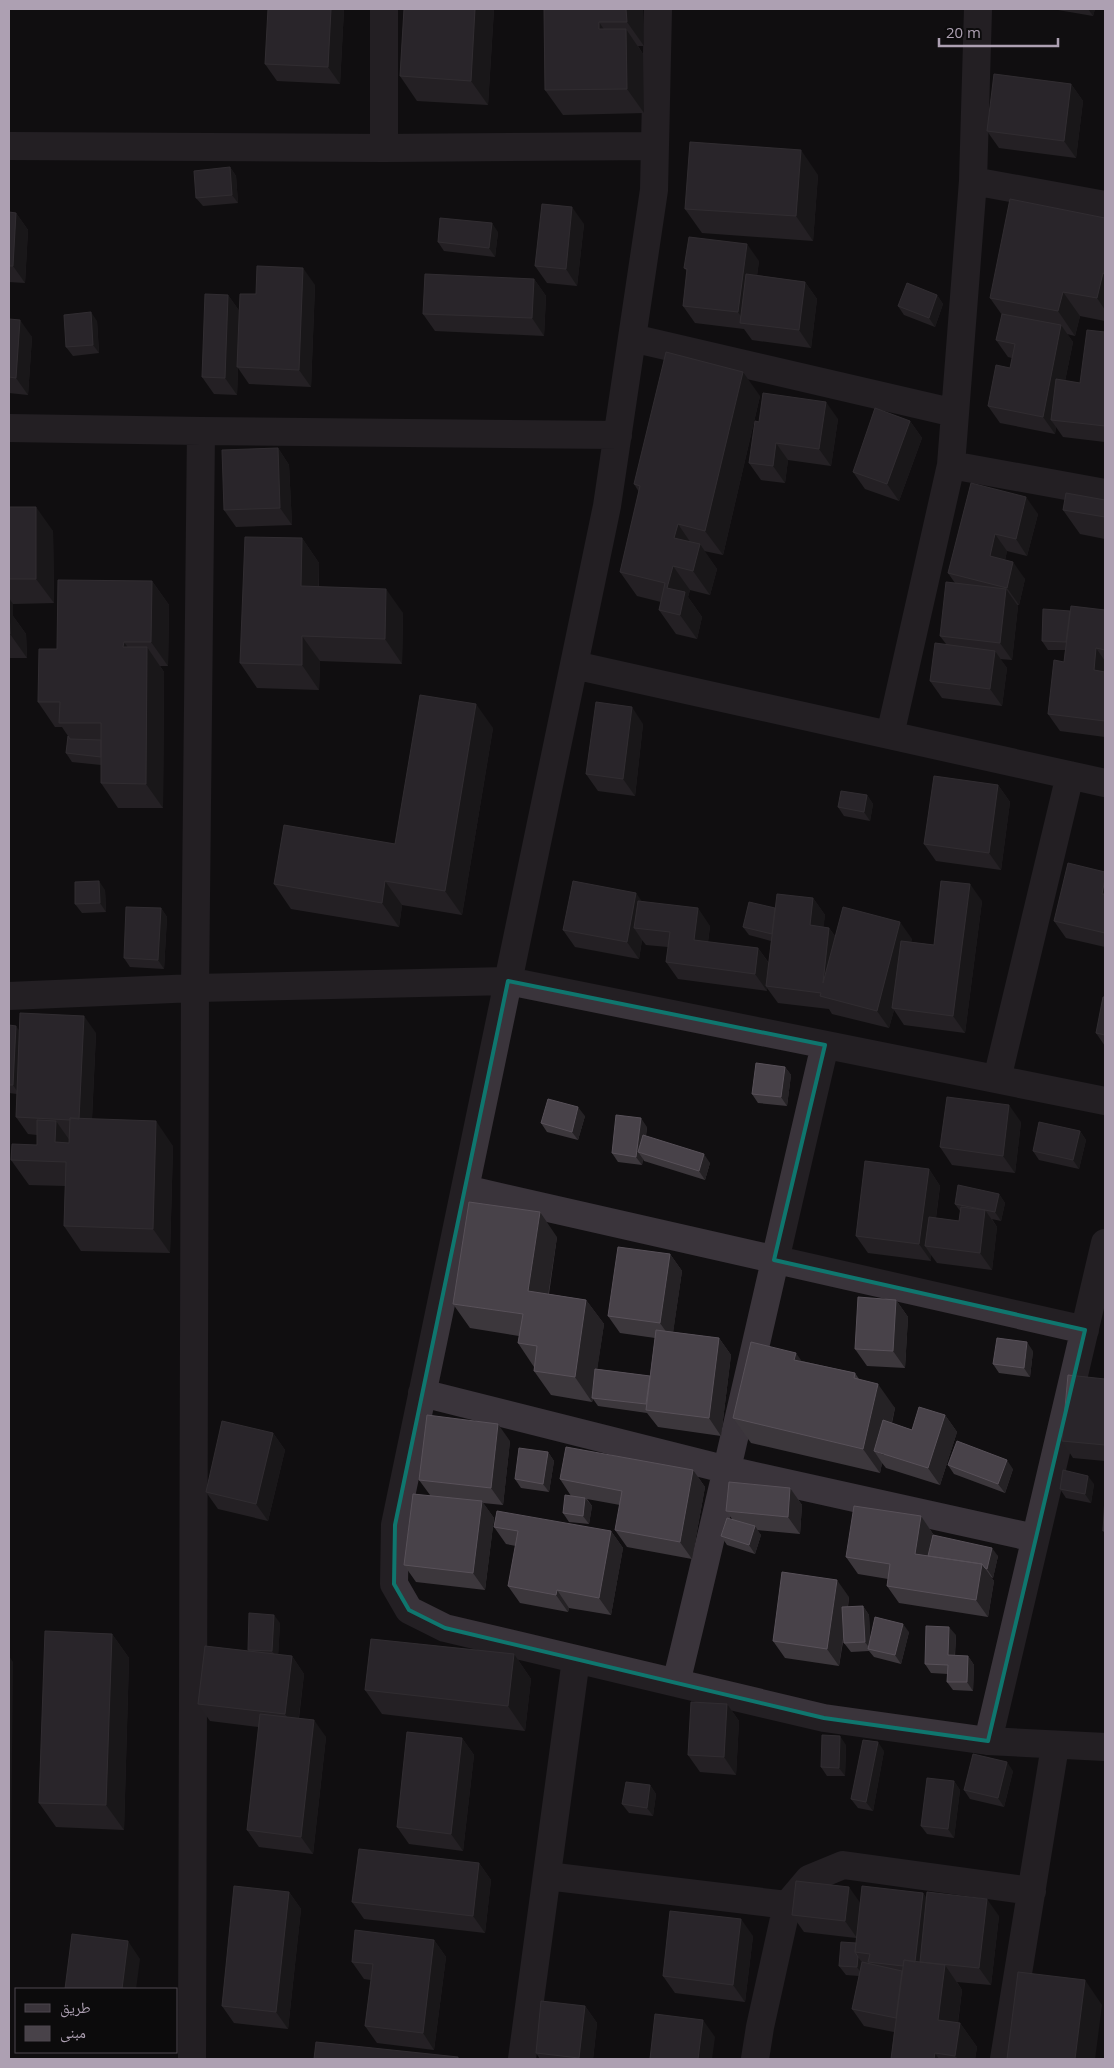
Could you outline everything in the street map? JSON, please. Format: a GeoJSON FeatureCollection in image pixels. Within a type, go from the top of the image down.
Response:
{"type":"FeatureCollection","features":[{"type":"Feature","properties":{"kind":"street"},"geometry":{"type":"LineString","coordinates":[[384,9],[384,148]]}},
{"type":"Feature","properties":{"kind":"street"},"geometry":{"type":"LineString","coordinates":[[658,9],[654,190],[607,506],[395,1525],[394,1584],[409,1610],[445,1628],[824,1718],[988,1741],[1105,1748]]}},
{"type":"Feature","properties":{"kind":"street"},"geometry":{"type":"LineString","coordinates":[[890,736],[951,465],[973,181],[978,9]]}},
{"type":"Feature","properties":{"kind":"street"},"geometry":{"type":"LineString","coordinates":[[9,146],[384,148],[656,146]]}},
{"type":"Feature","properties":{"kind":"street"},"geometry":{"type":"LineString","coordinates":[[973,181],[1105,205]]}},
{"type":"Feature","properties":{"kind":"street"},"geometry":{"type":"LineString","coordinates":[[632,338],[955,413]]}},
{"type":"Feature","properties":{"kind":"street"},"geometry":{"type":"LineString","coordinates":[[9,428],[201,432],[618,435]]}},
{"type":"Feature","properties":{"kind":"street"},"geometry":{"type":"LineString","coordinates":[[192,2059],[195,988],[201,432]]}},
{"type":"Feature","properties":{"kind":"street"},"geometry":{"type":"LineString","coordinates":[[951,465],[1105,493]]}},
{"type":"Feature","properties":{"kind":"street"},"geometry":{"type":"LineString","coordinates":[[574,665],[1105,782]]}},
{"type":"Feature","properties":{"kind":"street"},"geometry":{"type":"LineString","coordinates":[[997,1079],[1070,775]]}},
{"type":"Feature","properties":{"kind":"street"},"geometry":{"type":"LineString","coordinates":[[9,996],[195,988],[508,981],[1105,1101]]}},
{"type":"Feature","properties":{"kind":"street"},"geometry":{"type":"LineString","coordinates":[[676,1683],[728,1470],[774,1260],[825,1045]]}},
{"type":"Feature","properties":{"kind":"street"},"geometry":{"type":"LineString","coordinates":[[465,1189],[1085,1330]]}},
{"type":"Feature","properties":{"kind":"street"},"geometry":{"type":"LineString","coordinates":[[988,1741],[1105,1243]]}},
{"type":"Feature","properties":{"kind":"street"},"geometry":{"type":"LineString","coordinates":[[422,1393],[728,1470],[1035,1538]]}},
{"type":"Feature","properties":{"kind":"street"},"geometry":{"type":"LineString","coordinates":[[522,2059],[576,1659]]}},
{"type":"Feature","properties":{"kind":"street"},"geometry":{"type":"LineString","coordinates":[[1004,2059],[1055,1746]]}},
{"type":"Feature","properties":{"kind":"street"},"geometry":{"type":"LineString","coordinates":[[755,2059],[760,2027],[787,1905],[809,1879],[843,1865],[1032,1891]]}},
{"type":"Feature","properties":{"kind":"street"},"geometry":{"type":"LineString","coordinates":[[547,1876],[787,1905]]}},
{"type":"Feature","properties":{"kind":"highlighted area"},"geometry":{"type":"Polygon","coordinates":[[[508,981],[825,1045],[774,1260],[1085,1330],[988,1741],[824,1718],[445,1628],[409,1610],[394,1584],[395,1525],[508,981]]]}},
{"type":"Feature","properties":{"kind":"building"},"geometry":{"type":"Polygon","coordinates":[[[268,9],[331,9],[328,67],[265,64],[268,9]]]}},
{"type":"Feature","properties":{"kind":"building"},"geometry":{"type":"Polygon","coordinates":[[[404,9],[475,9],[471,81],[400,76],[404,9]]]}},
{"type":"Feature","properties":{"kind":"building"},"geometry":{"type":"Polygon","coordinates":[[[544,9],[626,9],[627,22],[599,22],[599,29],[626,29],[627,89],[545,90],[544,9]]]}},
{"type":"Feature","properties":{"kind":"building"},"geometry":{"type":"Polygon","coordinates":[[[994,74],[1071,84],[1064,141],[987,131],[994,74]]]}},
{"type":"Feature","properties":{"kind":"building"},"geometry":{"type":"Polygon","coordinates":[[[690,142],[801,150],[796,216],[685,209],[690,142]]]}},
{"type":"Feature","properties":{"kind":"building"},"geometry":{"type":"Polygon","coordinates":[[[230,167],[232,195],[196,198],[194,171],[230,167]]]}},
{"type":"Feature","properties":{"kind":"building"},"geometry":{"type":"Polygon","coordinates":[[[1010,199],[1105,218],[1105,274],[1103,273],[1097,298],[1063,292],[1058,311],[990,298],[1010,199]]]}},
{"type":"Feature","properties":{"kind":"building"},"geometry":{"type":"Polygon","coordinates":[[[542,204],[572,207],[566,269],[535,266],[542,204]]]}},
{"type":"Feature","properties":{"kind":"building"},"geometry":{"type":"Polygon","coordinates":[[[9,212],[16,213],[13,266],[9,266],[9,212]]]}},
{"type":"Feature","properties":{"kind":"building"},"geometry":{"type":"Polygon","coordinates":[[[440,218],[492,223],[489,248],[438,242],[440,218]]]}},
{"type":"Feature","properties":{"kind":"building"},"geometry":{"type":"Polygon","coordinates":[[[689,237],[747,244],[738,312],[683,306],[687,269],[684,268],[689,237]]]}},
{"type":"Feature","properties":{"kind":"building"},"geometry":{"type":"Polygon","coordinates":[[[257,266],[303,268],[299,370],[237,367],[240,294],[256,294],[257,266]]]}},
{"type":"Feature","properties":{"kind":"building"},"geometry":{"type":"Polygon","coordinates":[[[425,274],[534,279],[532,318],[423,314],[425,274]]]}},
{"type":"Feature","properties":{"kind":"building"},"geometry":{"type":"Polygon","coordinates":[[[746,274],[805,282],[799,330],[740,323],[746,274]]]}},
{"type":"Feature","properties":{"kind":"building"},"geometry":{"type":"Polygon","coordinates":[[[907,283],[937,295],[929,318],[898,306],[907,283]]]}},
{"type":"Feature","properties":{"kind":"building"},"geometry":{"type":"Polygon","coordinates":[[[205,294],[228,295],[225,378],[202,377],[205,294]]]}},
{"type":"Feature","properties":{"kind":"building"},"geometry":{"type":"Polygon","coordinates":[[[91,312],[93,345],[66,347],[64,315],[91,312]]]}},
{"type":"Feature","properties":{"kind":"building"},"geometry":{"type":"Polygon","coordinates":[[[1002,314],[1061,325],[1043,417],[988,406],[996,365],[1010,368],[1015,344],[996,340],[1002,314]]]}},
{"type":"Feature","properties":{"kind":"building"},"geometry":{"type":"Polygon","coordinates":[[[9,319],[20,320],[16,378],[9,377],[9,319]]]}},
{"type":"Feature","properties":{"kind":"building"},"geometry":{"type":"Polygon","coordinates":[[[1087,330],[1105,332],[1105,426],[1051,420],[1056,379],[1080,383],[1087,330]]]}},
{"type":"Feature","properties":{"kind":"building"},"geometry":{"type":"Polygon","coordinates":[[[666,352],[743,372],[705,531],[678,524],[674,538],[700,544],[693,571],[673,566],[667,588],[685,592],[680,615],[659,610],[665,583],[620,572],[640,486],[634,484],[666,352]]]}},
{"type":"Feature","properties":{"kind":"building"},"geometry":{"type":"Polygon","coordinates":[[[763,393],[826,402],[819,449],[776,443],[773,466],[749,463],[755,421],[759,422],[763,393]]]}},
{"type":"Feature","properties":{"kind":"building"},"geometry":{"type":"Polygon","coordinates":[[[875,408],[910,421],[887,484],[853,472],[875,408]]]}},
{"type":"Feature","properties":{"kind":"building"},"geometry":{"type":"Polygon","coordinates":[[[278,448],[280,508],[224,510],[222,450],[278,448]]]}},
{"type":"Feature","properties":{"kind":"building"},"geometry":{"type":"Polygon","coordinates":[[[971,483],[1026,497],[1016,539],[995,534],[990,556],[1013,562],[1007,588],[948,573],[971,483]]]}},
{"type":"Feature","properties":{"kind":"building"},"geometry":{"type":"Polygon","coordinates":[[[1066,493],[1105,500],[1105,517],[1063,510],[1066,493]]]}},
{"type":"Feature","properties":{"kind":"building"},"geometry":{"type":"Polygon","coordinates":[[[9,507],[36,507],[36,579],[9,579],[9,507]]]}},
{"type":"Feature","properties":{"kind":"building"},"geometry":{"type":"Polygon","coordinates":[[[245,537],[302,538],[301,586],[386,589],[385,639],[302,636],[302,665],[240,663],[245,537]]]}},
{"type":"Feature","properties":{"kind":"building"},"geometry":{"type":"Polygon","coordinates":[[[58,580],[152,581],[151,642],[124,642],[123,647],[147,647],[146,784],[101,783],[101,723],[59,723],[60,702],[38,702],[39,649],[57,649],[58,580]]]}},
{"type":"Feature","properties":{"kind":"building"},"geometry":{"type":"Polygon","coordinates":[[[946,582],[1006,589],[1000,643],[940,636],[946,582]]]}},
{"type":"Feature","properties":{"kind":"building"},"geometry":{"type":"Polygon","coordinates":[[[1071,606],[1105,610],[1105,650],[1096,648],[1094,670],[1105,672],[1105,721],[1048,714],[1054,660],[1064,662],[1071,606]]]}},
{"type":"Feature","properties":{"kind":"building"},"geometry":{"type":"Polygon","coordinates":[[[1043,609],[1070,611],[1066,642],[1042,641],[1043,609]]]}},
{"type":"Feature","properties":{"kind":"building"},"geometry":{"type":"Polygon","coordinates":[[[935,643],[995,651],[990,689],[930,681],[935,643]]]}},
{"type":"Feature","properties":{"kind":"building"},"geometry":{"type":"Polygon","coordinates":[[[420,695],[476,704],[445,891],[385,881],[382,903],[274,884],[284,825],[395,844],[420,695]]]}},
{"type":"Feature","properties":{"kind":"building"},"geometry":{"type":"Polygon","coordinates":[[[596,702],[632,707],[623,779],[586,774],[596,702]]]}},
{"type":"Feature","properties":{"kind":"building"},"geometry":{"type":"Polygon","coordinates":[[[68,736],[70,739],[101,740],[101,757],[66,753],[68,736]]]}},
{"type":"Feature","properties":{"kind":"building"},"geometry":{"type":"Polygon","coordinates":[[[934,776],[998,785],[989,853],[924,844],[934,776]]]}},
{"type":"Feature","properties":{"kind":"building"},"geometry":{"type":"Polygon","coordinates":[[[841,791],[867,795],[864,812],[838,807],[841,791]]]}},
{"type":"Feature","properties":{"kind":"building"},"geometry":{"type":"Polygon","coordinates":[[[1068,863],[1105,872],[1102,894],[1105,894],[1105,933],[1054,921],[1068,863]]]}},
{"type":"Feature","properties":{"kind":"building"},"geometry":{"type":"Polygon","coordinates":[[[99,881],[100,903],[75,904],[75,882],[99,881]]]}},
{"type":"Feature","properties":{"kind":"building"},"geometry":{"type":"Polygon","coordinates":[[[573,881],[636,893],[627,942],[563,930],[573,881]]]}},
{"type":"Feature","properties":{"kind":"building"},"geometry":{"type":"Polygon","coordinates":[[[941,881],[970,884],[953,1016],[892,1008],[901,941],[934,945],[941,881]]]}},
{"type":"Feature","properties":{"kind":"building"},"geometry":{"type":"Polygon","coordinates":[[[777,894],[813,898],[810,925],[829,928],[823,983],[843,907],[900,922],[877,1011],[820,996],[821,993],[766,986],[777,894]]]}},
{"type":"Feature","properties":{"kind":"building"},"geometry":{"type":"Polygon","coordinates":[[[638,901],[698,908],[694,940],[758,948],[755,974],[666,962],[670,932],[634,928],[638,901]]]}},
{"type":"Feature","properties":{"kind":"building"},"geometry":{"type":"Polygon","coordinates":[[[749,902],[775,908],[772,934],[743,927],[749,902]]]}},
{"type":"Feature","properties":{"kind":"building"},"geometry":{"type":"Polygon","coordinates":[[[126,907],[161,908],[158,960],[124,958],[126,907]]]}},
{"type":"Feature","properties":{"kind":"building"},"geometry":{"type":"Polygon","coordinates":[[[1103,997],[1105,997],[1105,1035],[1096,1033],[1103,997]]]}},
{"type":"Feature","properties":{"kind":"building"},"geometry":{"type":"Polygon","coordinates":[[[20,1013],[84,1016],[79,1119],[16,1117],[20,1013]]]}},
{"type":"Feature","properties":{"kind":"building"},"geometry":{"type":"Polygon","coordinates":[[[9,1025],[16,1026],[13,1085],[9,1085],[9,1025]]]}},
{"type":"Feature","properties":{"kind":"building"},"geometry":{"type":"Polygon","coordinates":[[[756,1063],[785,1067],[781,1097],[752,1094],[756,1063]]]}},
{"type":"Feature","properties":{"kind":"building"},"geometry":{"type":"Polygon","coordinates":[[[947,1097],[1009,1105],[1003,1156],[940,1147],[947,1097]]]}},
{"type":"Feature","properties":{"kind":"building"},"geometry":{"type":"Polygon","coordinates":[[[548,1099],[578,1107],[572,1132],[541,1123],[548,1099]]]}},
{"type":"Feature","properties":{"kind":"building"},"geometry":{"type":"Polygon","coordinates":[[[616,1115],[641,1118],[636,1157],[612,1153],[616,1115]]]}},
{"type":"Feature","properties":{"kind":"building"},"geometry":{"type":"Polygon","coordinates":[[[70,1118],[156,1121],[153,1229],[64,1226],[66,1162],[11,1160],[12,1144],[37,1145],[37,1120],[56,1121],[55,1142],[69,1143],[70,1118]]]}},
{"type":"Feature","properties":{"kind":"building"},"geometry":{"type":"Polygon","coordinates":[[[1039,1122],[1080,1131],[1073,1160],[1033,1151],[1039,1122]]]}},
{"type":"Feature","properties":{"kind":"building"},"geometry":{"type":"Polygon","coordinates":[[[643,1135],[704,1154],[699,1171],[638,1152],[643,1135]]]}},
{"type":"Feature","properties":{"kind":"building"},"geometry":{"type":"Polygon","coordinates":[[[865,1161],[929,1169],[919,1244],[856,1236],[865,1161]]]}},
{"type":"Feature","properties":{"kind":"building"},"geometry":{"type":"Polygon","coordinates":[[[958,1185],[999,1194],[995,1212],[955,1204],[958,1185]]]}},
{"type":"Feature","properties":{"kind":"building"},"geometry":{"type":"Polygon","coordinates":[[[469,1202],[540,1212],[528,1291],[586,1300],[575,1377],[534,1371],[537,1346],[518,1343],[523,1314],[453,1304],[469,1202]]]}},
{"type":"Feature","properties":{"kind":"building"},"geometry":{"type":"Polygon","coordinates":[[[961,1207],[985,1210],[980,1253],[925,1246],[929,1217],[959,1221],[961,1207]]]}},
{"type":"Feature","properties":{"kind":"building"},"geometry":{"type":"Polygon","coordinates":[[[618,1247],[670,1254],[660,1323],[608,1316],[618,1247]]]}},
{"type":"Feature","properties":{"kind":"building"},"geometry":{"type":"Polygon","coordinates":[[[858,1297],[896,1300],[893,1351],[855,1349],[858,1297]]]}},
{"type":"Feature","properties":{"kind":"building"},"geometry":{"type":"Polygon","coordinates":[[[656,1330],[719,1338],[709,1418],[646,1410],[656,1330]]]}},
{"type":"Feature","properties":{"kind":"building"},"geometry":{"type":"Polygon","coordinates":[[[997,1338],[1027,1342],[1024,1368],[993,1364],[997,1338]]]}},
{"type":"Feature","properties":{"kind":"building"},"geometry":{"type":"Polygon","coordinates":[[[751,1342],[796,1353],[794,1360],[855,1373],[854,1378],[878,1384],[863,1449],[733,1418],[751,1342]]]}},
{"type":"Feature","properties":{"kind":"building"},"geometry":{"type":"Polygon","coordinates":[[[595,1369],[650,1376],[646,1404],[592,1398],[595,1369]]]}},
{"type":"Feature","properties":{"kind":"building"},"geometry":{"type":"Polygon","coordinates":[[[1068,1375],[1105,1379],[1105,1445],[1062,1441],[1068,1375]]]}},
{"type":"Feature","properties":{"kind":"building"},"geometry":{"type":"Polygon","coordinates":[[[919,1407],[945,1415],[928,1468],[874,1451],[883,1420],[912,1430],[919,1407]]]}},
{"type":"Feature","properties":{"kind":"building"},"geometry":{"type":"Polygon","coordinates":[[[427,1415],[498,1424],[491,1488],[419,1480],[427,1415]]]}},
{"type":"Feature","properties":{"kind":"building"},"geometry":{"type":"Polygon","coordinates":[[[222,1421],[273,1433],[256,1504],[206,1492],[222,1421]]]}},
{"type":"Feature","properties":{"kind":"building"},"geometry":{"type":"Polygon","coordinates":[[[957,1441],[1007,1460],[998,1484],[948,1465],[957,1441]]]}},
{"type":"Feature","properties":{"kind":"building"},"geometry":{"type":"Polygon","coordinates":[[[566,1447],[693,1470],[680,1542],[615,1530],[622,1491],[560,1479],[566,1447]]]}},
{"type":"Feature","properties":{"kind":"building"},"geometry":{"type":"Polygon","coordinates":[[[519,1448],[548,1452],[543,1484],[515,1479],[519,1448]]]}},
{"type":"Feature","properties":{"kind":"building"},"geometry":{"type":"Polygon","coordinates":[[[1063,1470],[1088,1476],[1085,1494],[1060,1489],[1063,1470]]]}},
{"type":"Feature","properties":{"kind":"building"},"geometry":{"type":"Polygon","coordinates":[[[729,1482],[790,1488],[788,1517],[726,1511],[729,1482]]]}},
{"type":"Feature","properties":{"kind":"building"},"geometry":{"type":"Polygon","coordinates":[[[413,1494],[482,1501],[473,1573],[404,1565],[413,1494]]]}},
{"type":"Feature","properties":{"kind":"building"},"geometry":{"type":"Polygon","coordinates":[[[565,1495],[585,1498],[583,1516],[563,1513],[565,1495]]]}},
{"type":"Feature","properties":{"kind":"building"},"geometry":{"type":"Polygon","coordinates":[[[1105,1497],[1105,1531],[1103,1531],[1105,1497]]]}},
{"type":"Feature","properties":{"kind":"building"},"geometry":{"type":"Polygon","coordinates":[[[854,1506],[921,1516],[915,1554],[982,1564],[976,1600],[887,1586],[890,1564],[846,1557],[854,1506]]]}},
{"type":"Feature","properties":{"kind":"building"},"geometry":{"type":"Polygon","coordinates":[[[497,1511],[611,1531],[599,1598],[557,1590],[556,1595],[508,1586],[518,1531],[494,1527],[497,1511]]]}},
{"type":"Feature","properties":{"kind":"building"},"geometry":{"type":"Polygon","coordinates":[[[727,1518],[755,1526],[749,1545],[721,1536],[727,1518]]]}},
{"type":"Feature","properties":{"kind":"building"},"geometry":{"type":"Polygon","coordinates":[[[933,1535],[992,1548],[987,1569],[982,1564],[928,1556],[933,1535]]]}},
{"type":"Feature","properties":{"kind":"building"},"geometry":{"type":"Polygon","coordinates":[[[782,1572],[837,1580],[827,1649],[773,1641],[782,1572]]]}},
{"type":"Feature","properties":{"kind":"building"},"geometry":{"type":"Polygon","coordinates":[[[863,1606],[865,1642],[844,1643],[842,1607],[863,1606]]]}},
{"type":"Feature","properties":{"kind":"building"},"geometry":{"type":"Polygon","coordinates":[[[249,1613],[274,1615],[272,1651],[248,1650],[249,1613]]]}},
{"type":"Feature","properties":{"kind":"building"},"geometry":{"type":"Polygon","coordinates":[[[875,1617],[903,1624],[895,1655],[868,1649],[875,1617]]]}},
{"type":"Feature","properties":{"kind":"building"},"geometry":{"type":"Polygon","coordinates":[[[926,1626],[949,1627],[948,1655],[968,1656],[967,1682],[947,1682],[948,1665],[925,1664],[926,1626]]]}},
{"type":"Feature","properties":{"kind":"building"},"geometry":{"type":"Polygon","coordinates":[[[45,1631],[112,1634],[106,1805],[39,1803],[45,1631]]]}},
{"type":"Feature","properties":{"kind":"building"},"geometry":{"type":"Polygon","coordinates":[[[371,1639],[514,1654],[508,1706],[365,1690],[371,1639]]]}},
{"type":"Feature","properties":{"kind":"building"},"geometry":{"type":"Polygon","coordinates":[[[205,1646],[292,1656],[285,1714],[198,1704],[205,1646]]]}},
{"type":"Feature","properties":{"kind":"building"},"geometry":{"type":"Polygon","coordinates":[[[691,1702],[727,1704],[724,1757],[688,1755],[691,1702]]]}},
{"type":"Feature","properties":{"kind":"building"},"geometry":{"type":"Polygon","coordinates":[[[260,1714],[314,1720],[301,1837],[247,1830],[260,1714]]]}},
{"type":"Feature","properties":{"kind":"building"},"geometry":{"type":"Polygon","coordinates":[[[407,1732],[462,1738],[451,1834],[397,1827],[407,1732]]]}},
{"type":"Feature","properties":{"kind":"building"},"geometry":{"type":"Polygon","coordinates":[[[822,1735],[840,1736],[839,1768],[821,1767],[822,1735]]]}},
{"type":"Feature","properties":{"kind":"building"},"geometry":{"type":"Polygon","coordinates":[[[863,1740],[878,1742],[866,1802],[851,1799],[863,1740]]]}},
{"type":"Feature","properties":{"kind":"building"},"geometry":{"type":"Polygon","coordinates":[[[973,1754],[1007,1762],[998,1798],[964,1790],[973,1754]]]}},
{"type":"Feature","properties":{"kind":"building"},"geometry":{"type":"Polygon","coordinates":[[[927,1778],[954,1781],[948,1829],[921,1826],[927,1778]]]}},
{"type":"Feature","properties":{"kind":"building"},"geometry":{"type":"Polygon","coordinates":[[[626,1782],[650,1785],[647,1808],[622,1804],[626,1782]]]}},
{"type":"Feature","properties":{"kind":"building"},"geometry":{"type":"Polygon","coordinates":[[[359,1849],[479,1863],[473,1916],[352,1902],[359,1849]]]}},
{"type":"Feature","properties":{"kind":"building"},"geometry":{"type":"Polygon","coordinates":[[[796,1881],[849,1887],[845,1921],[792,1915],[796,1881]]]}},
{"type":"Feature","properties":{"kind":"building"},"geometry":{"type":"Polygon","coordinates":[[[234,1886],[289,1892],[276,2012],[222,2006],[234,1886]]]}},
{"type":"Feature","properties":{"kind":"building"},"geometry":{"type":"Polygon","coordinates":[[[862,1886],[923,1893],[915,1962],[904,1960],[903,1966],[868,1962],[870,1954],[855,1952],[862,1886]]]}},
{"type":"Feature","properties":{"kind":"building"},"geometry":{"type":"Polygon","coordinates":[[[927,1892],[987,1899],[979,1968],[920,1962],[927,1892]]]}},
{"type":"Feature","properties":{"kind":"building"},"geometry":{"type":"Polygon","coordinates":[[[670,1911],[741,1919],[733,1985],[663,1976],[670,1911]]]}},
{"type":"Feature","properties":{"kind":"building"},"geometry":{"type":"Polygon","coordinates":[[[355,1930],[434,1940],[423,2033],[365,2026],[373,1964],[352,1962],[355,1930]]]}},
{"type":"Feature","properties":{"kind":"building"},"geometry":{"type":"Polygon","coordinates":[[[72,1934],[128,1941],[122,1988],[65,1988],[72,1934]]]}},
{"type":"Feature","properties":{"kind":"building"},"geometry":{"type":"Polygon","coordinates":[[[841,1942],[856,1943],[857,1967],[839,1966],[841,1942]]]}},
{"type":"Feature","properties":{"kind":"building"},"geometry":{"type":"Polygon","coordinates":[[[904,1960],[945,1965],[938,2020],[960,2023],[955,2056],[935,2053],[934,2059],[891,2059],[904,1960]]]}},
{"type":"Feature","properties":{"kind":"building"},"geometry":{"type":"Polygon","coordinates":[[[862,1962],[902,1971],[896,2018],[852,2009],[862,1962]]]}},
{"type":"Feature","properties":{"kind":"building"},"geometry":{"type":"Polygon","coordinates":[[[1018,1972],[1085,1980],[1075,2059],[1007,2059],[1018,1972]]]}},
{"type":"Feature","properties":{"kind":"building"},"geometry":{"type":"Polygon","coordinates":[[[541,2001],[585,2006],[579,2058],[536,2053],[541,2001]]]}},
{"type":"Feature","properties":{"kind":"building"},"geometry":{"type":"Polygon","coordinates":[[[655,2014],[703,2020],[698,2059],[650,2059],[655,2014]]]}},
{"type":"Feature","properties":{"kind":"building"},"geometry":{"type":"Polygon","coordinates":[[[316,2042],[458,2057],[458,2059],[314,2059],[316,2042]]]}}]}
